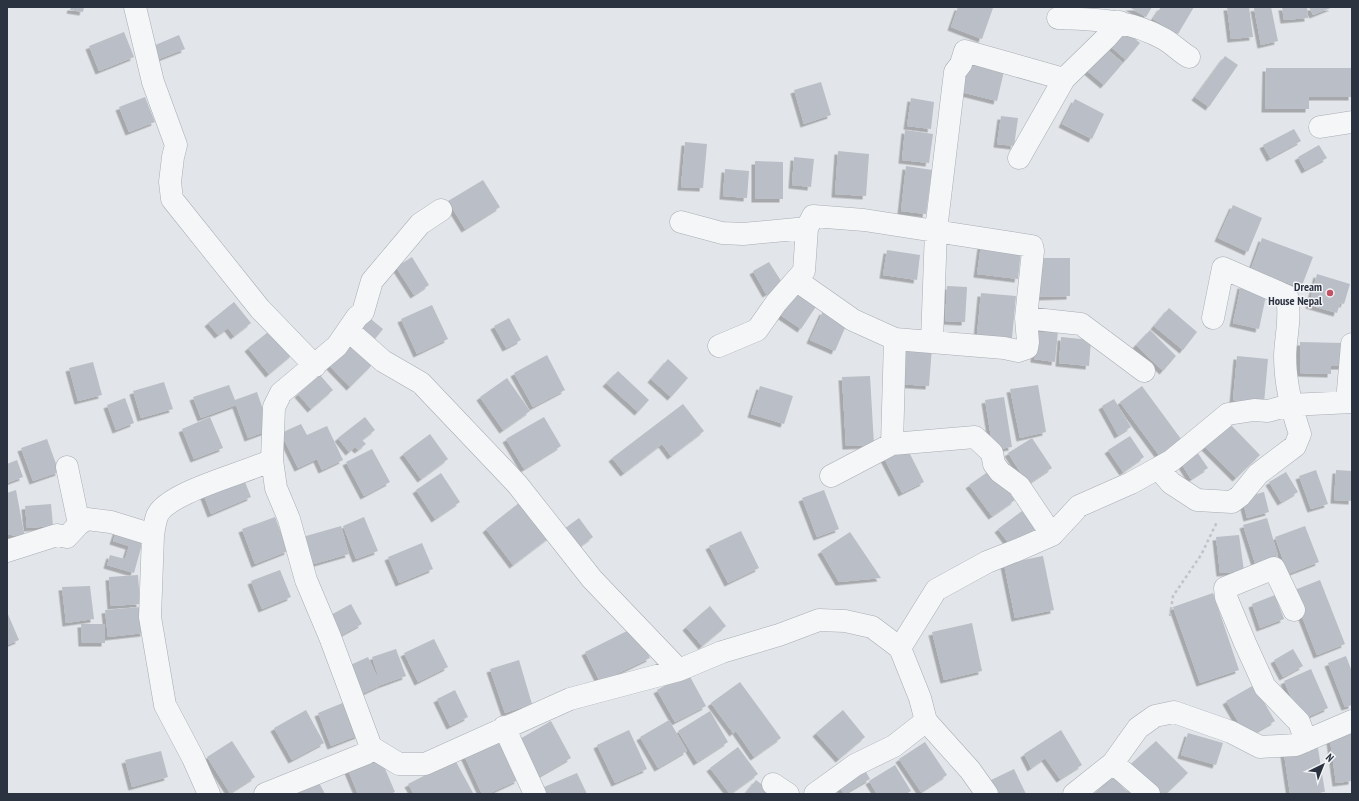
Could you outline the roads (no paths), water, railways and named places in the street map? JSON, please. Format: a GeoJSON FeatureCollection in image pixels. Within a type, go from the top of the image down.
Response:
{"type":"FeatureCollection","features":[{"type":"Feature","properties":{"kind":"street"},"geometry":{"type":"LineString","coordinates":[[135,7],[153,82],[176,145],[170,182],[172,199],[260,309],[315,366]]}},
{"type":"Feature","properties":{"kind":"street"},"geometry":{"type":"LineString","coordinates":[[1058,18],[1120,22],[1146,30],[1164,39],[1189,57]]}},
{"type":"Feature","properties":{"kind":"street"},"geometry":{"type":"LineString","coordinates":[[1019,158],[1064,79],[1102,43],[1120,22]]}},
{"type":"Feature","properties":{"kind":"street"},"geometry":{"type":"LineString","coordinates":[[932,341],[936,230],[954,72],[961,64],[965,51],[1064,79]]}},
{"type":"Feature","properties":{"kind":"street"},"geometry":{"type":"LineString","coordinates":[[1320,127],[1352,122]]}},
{"type":"Feature","properties":{"kind":"street"},"geometry":{"type":"LineString","coordinates":[[441,210],[420,224],[372,281],[363,312],[356,317],[337,346],[281,393],[274,407],[272,460],[276,488],[288,519],[306,580],[330,637],[371,747],[399,764],[425,764],[504,727],[570,699],[679,670],[722,652],[778,635],[819,620],[845,621],[872,627],[900,648],[920,698],[926,721],[970,770],[987,794]]}},
{"type":"Feature","properties":{"kind":"street"},"geometry":{"type":"LineString","coordinates":[[720,346],[757,330],[796,280],[804,271],[807,228],[813,216],[864,220],[1032,246],[1033,251],[1026,318],[1027,348],[1018,351],[1004,348],[932,341],[895,340],[853,320],[796,280]]}},
{"type":"Feature","properties":{"kind":"street"},"geometry":{"type":"LineString","coordinates":[[681,222],[722,233],[743,234],[807,228]]}},
{"type":"Feature","properties":{"kind":"street"},"geometry":{"type":"LineString","coordinates":[[1158,468],[1171,483],[1197,500],[1232,502],[1240,496],[1258,474],[1295,446],[1300,434],[1290,405],[1286,381],[1285,353],[1289,306],[1287,296],[1223,268],[1213,318]]}},
{"type":"Feature","properties":{"kind":"street"},"geometry":{"type":"LineString","coordinates":[[1026,318],[1081,324],[1144,371]]}},
{"type":"Feature","properties":{"kind":"street"},"geometry":{"type":"LineString","coordinates":[[348,330],[383,361],[421,383],[517,484],[592,579],[679,670]]}},
{"type":"Feature","properties":{"kind":"street"},"geometry":{"type":"LineString","coordinates":[[892,444],[895,340]]}},
{"type":"Feature","properties":{"kind":"street"},"geometry":{"type":"LineString","coordinates":[[900,648],[936,590],[987,562],[1020,550],[1052,535],[1079,506],[1131,483],[1171,461],[1228,414],[1254,410],[1268,411],[1290,405],[1349,402],[1352,344]]}},
{"type":"Feature","properties":{"kind":"street"},"geometry":{"type":"LineString","coordinates":[[831,476],[892,444],[975,437],[992,453],[994,464],[1000,472],[1019,486],[1052,535]]}},
{"type":"Feature","properties":{"kind":"street"},"geometry":{"type":"LineString","coordinates":[[209,794],[193,758],[165,705],[150,617],[153,535],[157,516],[168,502],[272,460]]}},
{"type":"Feature","properties":{"kind":"street"},"geometry":{"type":"LineString","coordinates":[[66,467],[79,524]]}},
{"type":"Feature","properties":{"kind":"street"},"geometry":{"type":"LineString","coordinates":[[7,551],[57,536],[67,537],[79,524],[87,519],[111,522],[153,535]]}},
{"type":"Feature","properties":{"kind":"street"},"geometry":{"type":"LineString","coordinates":[[1294,610],[1274,568],[1225,588],[1226,597],[1265,687],[1299,722],[1306,741]]}},
{"type":"Feature","properties":{"kind":"street"},"geometry":{"type":"LineString","coordinates":[[1074,794],[1113,763],[1138,728],[1155,716],[1174,712],[1231,732],[1260,747],[1296,744],[1352,721]]}},
{"type":"Feature","properties":{"kind":"street"},"geometry":{"type":"LineString","coordinates":[[815,794],[855,765],[894,746],[926,721]]}},
{"type":"Feature","properties":{"kind":"street"},"geometry":{"type":"LineString","coordinates":[[504,727],[535,794]]}},
{"type":"Feature","properties":{"kind":"street"},"geometry":{"type":"LineString","coordinates":[[265,794],[367,753],[371,747]]}},
{"type":"Feature","properties":{"kind":"street"},"geometry":{"type":"LineString","coordinates":[[1113,763],[1149,794]]}},
{"type":"Feature","properties":{"kind":"place","name":"Dream House Nepal"},"geometry":{"type":"Point","coordinates":[1330,293]}}]}
